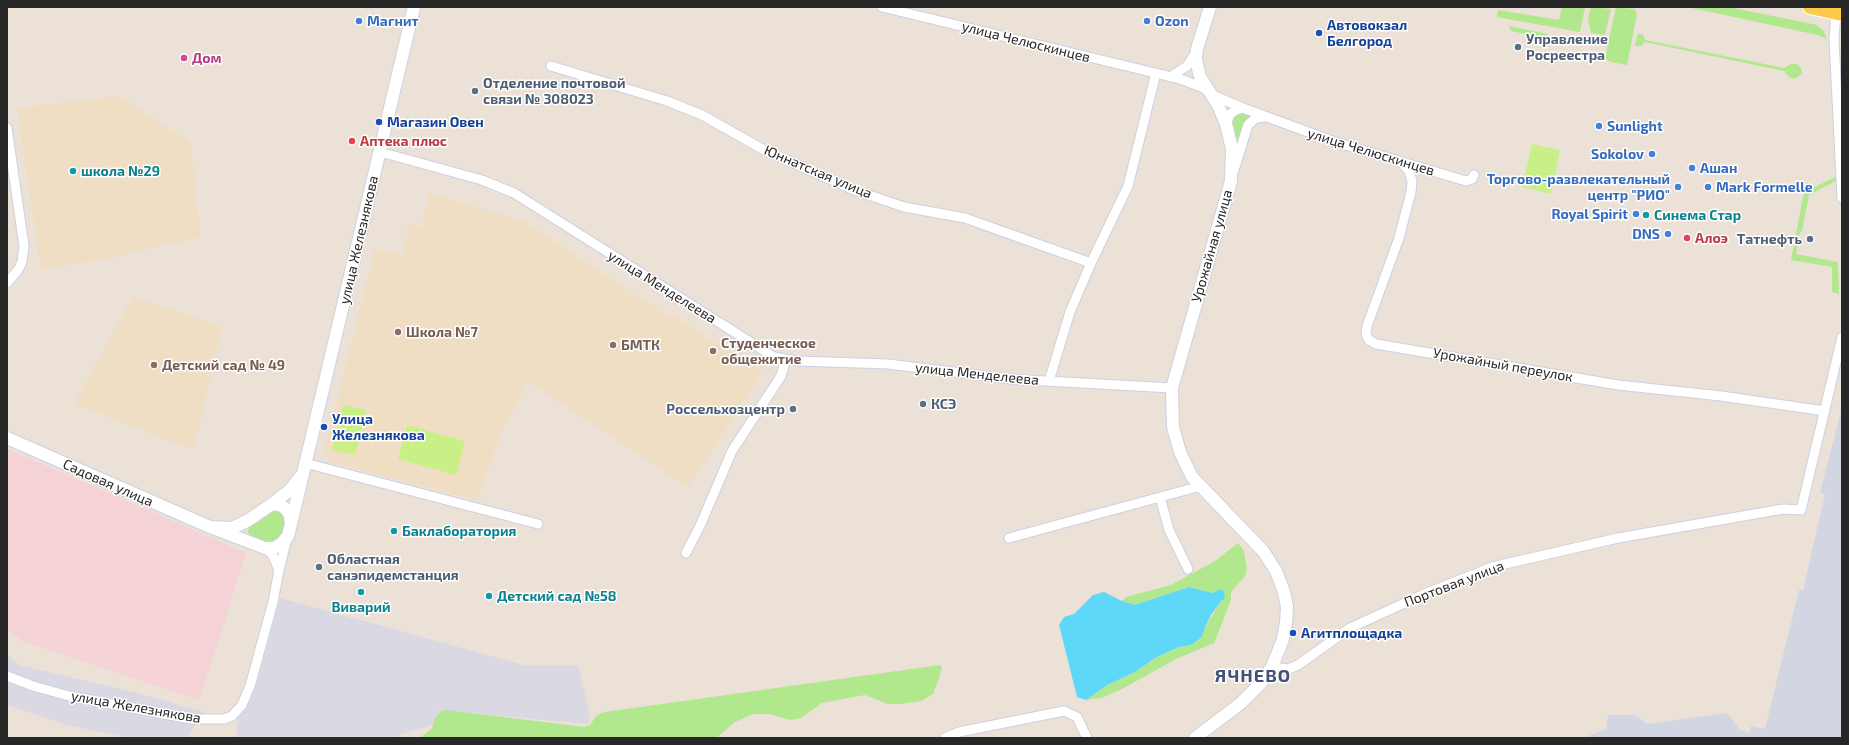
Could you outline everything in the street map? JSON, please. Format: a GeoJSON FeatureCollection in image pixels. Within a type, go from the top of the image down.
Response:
{"type":"FeatureCollection","features":[{"type":"Feature","properties":{"kind":"main road"},"geometry":{"type":"LineString","coordinates":[[1810,7],[1839,13]]}},
{"type":"Feature","properties":{"kind":"street","name":"улица Железнякова"},"geometry":{"type":"LineString","coordinates":[[7,676],[33,686],[69,696],[191,719],[224,719],[237,712],[242,705],[250,686],[273,602],[279,570],[414,7]]}},
{"type":"Feature","properties":{"kind":"street","name":"улица Челюскинцев"},"geometry":{"type":"LineString","coordinates":[[882,7],[1175,78],[1204,88],[1212,95],[1243,108],[1335,142],[1466,181],[1472,179],[1474,175]]}},
{"type":"Feature","properties":{"kind":"street","name":"Урожайная улица"},"geometry":{"type":"LineString","coordinates":[[1210,7],[1197,50],[1198,69],[1203,82],[1212,95],[1226,124],[1232,149],[1231,181],[1172,388],[1172,413],[1176,439],[1192,477],[1263,551],[1276,571],[1284,592],[1287,607],[1283,638],[1272,667]]}},
{"type":"Feature","properties":{"kind":"street"},"geometry":{"type":"LineString","coordinates":[[1839,13],[1834,39],[1842,198]]}},
{"type":"Feature","properties":{"kind":"street"},"geometry":{"type":"LineString","coordinates":[[1175,78],[1187,66],[1197,50]]}},
{"type":"Feature","properties":{"kind":"street","name":"Юннатская улица"},"geometry":{"type":"LineString","coordinates":[[551,66],[667,101],[702,115],[771,153],[854,190],[904,207],[965,218],[1091,263]]}},
{"type":"Feature","properties":{"kind":"street"},"geometry":{"type":"LineString","coordinates":[[1175,78],[1192,77],[1198,69]]}},
{"type":"Feature","properties":{"kind":"street"},"geometry":{"type":"LineString","coordinates":[[1049,381],[1070,312],[1091,263],[1128,186],[1156,73]]}},
{"type":"Feature","properties":{"kind":"street"},"geometry":{"type":"LineString","coordinates":[[1226,124],[1230,114],[1243,108]]}},
{"type":"Feature","properties":{"kind":"street"},"geometry":{"type":"LineString","coordinates":[[1231,181],[1248,125],[1256,118],[1266,117]]}},
{"type":"Feature","properties":{"kind":"street"},"geometry":{"type":"LineString","coordinates":[[7,128],[24,246],[22,262],[18,270],[7,283]]}},
{"type":"Feature","properties":{"kind":"street","name":"улица Менделеева"},"geometry":{"type":"LineString","coordinates":[[380,152],[482,180],[514,193],[774,357],[819,363],[888,364],[1002,378],[1172,388]]}},
{"type":"Feature","properties":{"kind":"street","name":"Урожайный переулок"},"geometry":{"type":"LineString","coordinates":[[1401,162],[1409,171],[1412,181],[1411,192],[1399,238],[1367,326],[1366,334],[1369,340],[1376,344],[1603,383],[1721,396],[1825,411]]}},
{"type":"Feature","properties":{"kind":"street"},"geometry":{"type":"LineString","coordinates":[[1825,411],[1842,337]]}},
{"type":"Feature","properties":{"kind":"street"},"geometry":{"type":"LineString","coordinates":[[686,553],[703,519],[732,450],[781,376],[786,359]]}},
{"type":"Feature","properties":{"kind":"street","name":"Портовая улица"},"geometry":{"type":"LineString","coordinates":[[1272,667],[1288,669],[1298,665],[1350,628],[1422,595],[1492,567],[1618,538],[1783,509],[1801,510],[1825,411]]}},
{"type":"Feature","properties":{"kind":"street","name":"Садовая улица"},"geometry":{"type":"LineString","coordinates":[[7,438],[210,527],[251,543]]}},
{"type":"Feature","properties":{"kind":"street","name":"улица Железнякова"},"geometry":{"type":"LineString","coordinates":[[272,504],[290,490],[304,468]]}},
{"type":"Feature","properties":{"kind":"street"},"geometry":{"type":"LineString","coordinates":[[304,468],[538,524]]}},
{"type":"Feature","properties":{"kind":"street"},"geometry":{"type":"LineString","coordinates":[[1009,538],[1200,486]]}},
{"type":"Feature","properties":{"kind":"street"},"geometry":{"type":"LineString","coordinates":[[1160,497],[1169,530],[1188,569]]}},
{"type":"Feature","properties":{"kind":"street"},"geometry":{"type":"LineString","coordinates":[[210,527],[232,528],[247,521],[272,504],[280,505],[286,509],[290,515],[289,530],[281,544],[274,548],[265,548],[251,543],[244,532],[247,521]]}},
{"type":"Feature","properties":{"kind":"street"},"geometry":{"type":"LineString","coordinates":[[265,548],[272,554],[279,570]]}},
{"type":"Feature","properties":{"kind":"street"},"geometry":{"type":"LineString","coordinates":[[1195,738],[1241,703],[1260,684],[1272,667]]}},
{"type":"Feature","properties":{"kind":"street"},"geometry":{"type":"LineString","coordinates":[[945,738],[959,732],[1064,711],[1078,717],[1087,738]]}},
{"type":"Feature","properties":{"kind":"shaded area"},"geometry":{"type":"Polygon","coordinates":[[[120,96],[190,142],[201,237],[125,255],[41,270],[17,108],[120,96]]]}},
{"type":"Feature","properties":{"kind":"shaded area"},"geometry":{"type":"Polygon","coordinates":[[[429,193],[525,222],[671,318],[673,315],[762,373],[688,487],[527,381],[520,393],[523,395],[505,423],[477,500],[329,461],[324,450],[375,249],[403,255],[408,225],[423,227],[424,223],[422,222],[429,193]]]}},
{"type":"Feature","properties":{"kind":"shaded area","name":"Детский сад № 49"},"geometry":{"type":"Polygon","coordinates":[[[133,296],[222,327],[194,450],[74,404],[133,296]]]}},
{"type":"Feature","properties":{"kind":"shaded area"},"geometry":{"type":"Polygon","coordinates":[[[1842,408],[1842,738],[1583,738],[1606,729],[1608,715],[1635,715],[1647,724],[1727,713],[1740,730],[1749,733],[1751,726],[1765,729],[1799,590],[1803,590],[1825,494],[1820,492],[1842,408]]]}},
{"type":"Feature","properties":{"kind":"shaded area"},"geometry":{"type":"Polygon","coordinates":[[[7,449],[246,553],[199,700],[20,640],[7,628],[7,449]]]}},
{"type":"Feature","properties":{"kind":"shaded area"},"geometry":{"type":"Polygon","coordinates":[[[280,598],[524,665],[578,665],[590,716],[588,724],[439,710],[437,723],[391,738],[236,738],[238,716],[256,687],[280,598]]]}},
{"type":"Feature","properties":{"kind":"shaded area"},"geometry":{"type":"Polygon","coordinates":[[[7,654],[19,665],[133,692],[204,712],[187,738],[129,738],[67,725],[7,705],[7,654]]]}},
{"type":"Feature","properties":{"kind":"green space"},"geometry":{"type":"Polygon","coordinates":[[[1562,7],[1585,7],[1580,32],[1497,17],[1498,10],[1559,20],[1562,7]]]}},
{"type":"Feature","properties":{"kind":"green space"},"geometry":{"type":"Polygon","coordinates":[[[1591,7],[1611,9],[1605,35],[1591,33],[1588,19],[1591,7]]]}},
{"type":"Feature","properties":{"kind":"green space"},"geometry":{"type":"Polygon","coordinates":[[[1616,7],[1634,9],[1637,14],[1627,65],[1610,62],[1605,58],[1616,7]]]}},
{"type":"Feature","properties":{"kind":"green space"},"geometry":{"type":"Polygon","coordinates":[[[1687,7],[1728,7],[1817,25],[1823,30],[1827,39],[1818,35],[1687,7]]]}},
{"type":"Feature","properties":{"kind":"green space"},"geometry":{"type":"Polygon","coordinates":[[[1509,26],[1548,34],[1544,38],[1511,31],[1509,26]]]}},
{"type":"Feature","properties":{"kind":"green space"},"geometry":{"type":"Polygon","coordinates":[[[1638,33],[1643,35],[1645,40],[1784,68],[1791,64],[1797,64],[1801,68],[1802,74],[1794,79],[1789,77],[1784,71],[1645,42],[1641,46],[1635,46],[1638,33]]]}},
{"type":"Feature","properties":{"kind":"green space"},"geometry":{"type":"Polygon","coordinates":[[[1242,111],[1249,115],[1250,118],[1240,139],[1238,139],[1236,138],[1231,121],[1233,116],[1242,111]]]}},
{"type":"Feature","properties":{"kind":"green space"},"geometry":{"type":"Polygon","coordinates":[[[1532,144],[1560,150],[1551,194],[1522,187],[1532,144]]]}},
{"type":"Feature","properties":{"kind":"green space"},"geometry":{"type":"Polygon","coordinates":[[[1838,176],[1838,180],[1809,195],[1796,254],[1838,262],[1839,294],[1832,292],[1832,267],[1791,260],[1804,192],[1838,176]]]}},
{"type":"Feature","properties":{"kind":"green space"},"geometry":{"type":"Polygon","coordinates":[[[343,405],[366,410],[355,455],[332,450],[343,405]]]}},
{"type":"Feature","properties":{"kind":"green space"},"geometry":{"type":"Polygon","coordinates":[[[407,425],[465,441],[456,475],[398,459],[407,425]]]}},
{"type":"Feature","properties":{"kind":"green space"},"geometry":{"type":"Polygon","coordinates":[[[273,509],[283,512],[287,524],[284,534],[278,541],[265,544],[249,536],[248,531],[250,525],[273,509]]]}},
{"type":"Feature","properties":{"kind":"green space"},"geometry":{"type":"Polygon","coordinates":[[[1238,543],[1244,551],[1247,569],[1245,576],[1231,592],[1231,600],[1214,643],[1176,659],[1122,689],[1101,698],[1086,700],[1107,685],[1135,672],[1155,658],[1180,647],[1191,645],[1202,637],[1205,627],[1222,600],[1212,593],[1189,587],[1135,605],[1122,601],[1126,597],[1171,585],[1215,561],[1238,543]]]}},
{"type":"Feature","properties":{"kind":"green space"},"geometry":{"type":"Polygon","coordinates":[[[940,665],[942,667],[933,694],[921,701],[888,704],[865,695],[822,703],[801,718],[791,720],[769,714],[753,714],[735,722],[716,738],[420,738],[432,728],[436,717],[441,711],[446,710],[585,727],[590,725],[597,715],[605,712],[940,665]]]}},
{"type":"Feature","properties":{"kind":"water"},"geometry":{"type":"Polygon","coordinates":[[[1189,587],[1212,593],[1222,589],[1224,593],[1225,598],[1211,615],[1202,637],[1191,645],[1179,647],[1155,658],[1135,672],[1107,685],[1086,700],[1077,697],[1059,625],[1064,617],[1074,614],[1093,595],[1104,592],[1122,601],[1135,605],[1189,587]]]}},
{"type":"Feature","properties":{"kind":"place","name":"Магнит"},"geometry":{"type":"Point","coordinates":[359,21]}},
{"type":"Feature","properties":{"kind":"place","name":"Ozon"},"geometry":{"type":"Point","coordinates":[1147,21]}},
{"type":"Feature","properties":{"kind":"place","name":"Автовокзал Белгород"},"geometry":{"type":"Point","coordinates":[1319,33]}},
{"type":"Feature","properties":{"kind":"place","name":"Управление Росреестра"},"geometry":{"type":"Point","coordinates":[1518,47]}},
{"type":"Feature","properties":{"kind":"place","name":"Дом"},"geometry":{"type":"Point","coordinates":[184,58]}},
{"type":"Feature","properties":{"kind":"place","name":"Отделение почтовой связи № 308023"},"geometry":{"type":"Point","coordinates":[475,91]}},
{"type":"Feature","properties":{"kind":"place","name":"Магазин Овен"},"geometry":{"type":"Point","coordinates":[379,122]}},
{"type":"Feature","properties":{"kind":"place","name":"Sunlight"},"geometry":{"type":"Point","coordinates":[1599,126]}},
{"type":"Feature","properties":{"kind":"place","name":"Аптека плюс"},"geometry":{"type":"Point","coordinates":[352,141]}},
{"type":"Feature","properties":{"kind":"place","name":"Sokolov"},"geometry":{"type":"Point","coordinates":[1652,154]}},
{"type":"Feature","properties":{"kind":"place","name":"Ашан"},"geometry":{"type":"Point","coordinates":[1692,168]}},
{"type":"Feature","properties":{"kind":"place","name":"школа №29"},"geometry":{"type":"Point","coordinates":[73,171]}},
{"type":"Feature","properties":{"kind":"place","name":"Торгово-развлекательный центр \"РИО\""},"geometry":{"type":"Point","coordinates":[1678,187]}},
{"type":"Feature","properties":{"kind":"place","name":"Mark Formelle"},"geometry":{"type":"Point","coordinates":[1708,187]}},
{"type":"Feature","properties":{"kind":"place","name":"Royal Spirit"},"geometry":{"type":"Point","coordinates":[1636,214]}},
{"type":"Feature","properties":{"kind":"place","name":"Синема Стар"},"geometry":{"type":"Point","coordinates":[1646,215]}},
{"type":"Feature","properties":{"kind":"place","name":"DNS"},"geometry":{"type":"Point","coordinates":[1668,234]}},
{"type":"Feature","properties":{"kind":"place","name":"Алоэ"},"geometry":{"type":"Point","coordinates":[1687,238]}},
{"type":"Feature","properties":{"kind":"place","name":"Татнефть"},"geometry":{"type":"Point","coordinates":[1810,239]}},
{"type":"Feature","properties":{"kind":"place","name":"Школа №7"},"geometry":{"type":"Point","coordinates":[398,332]}},
{"type":"Feature","properties":{"kind":"place","name":"БМТК"},"geometry":{"type":"Point","coordinates":[613,345]}},
{"type":"Feature","properties":{"kind":"place","name":"Студенческое общежитие"},"geometry":{"type":"Point","coordinates":[713,351]}},
{"type":"Feature","properties":{"kind":"place","name":"Детский сад № 49"},"geometry":{"type":"Point","coordinates":[154,365]}},
{"type":"Feature","properties":{"kind":"place","name":"КСЭ"},"geometry":{"type":"Point","coordinates":[923,404]}},
{"type":"Feature","properties":{"kind":"place","name":"Россельхозцентр"},"geometry":{"type":"Point","coordinates":[793,409]}},
{"type":"Feature","properties":{"kind":"place","name":"Улица Железнякова"},"geometry":{"type":"Point","coordinates":[324,427]}},
{"type":"Feature","properties":{"kind":"place","name":"Баклаборатория"},"geometry":{"type":"Point","coordinates":[394,531]}},
{"type":"Feature","properties":{"kind":"place","name":"Областная санэпидемстанция"},"geometry":{"type":"Point","coordinates":[319,567]}},
{"type":"Feature","properties":{"kind":"place","name":"Виварий"},"geometry":{"type":"Point","coordinates":[361,592]}},
{"type":"Feature","properties":{"kind":"place","name":"Детский сад №58"},"geometry":{"type":"Point","coordinates":[489,596]}},
{"type":"Feature","properties":{"kind":"place","name":"Агитплощадка"},"geometry":{"type":"Point","coordinates":[1293,633]}},
{"type":"Feature","properties":{"kind":"district","name":"ЯЧНЕВО"},"geometry":{"type":"Point","coordinates":[1253,676]}}]}
